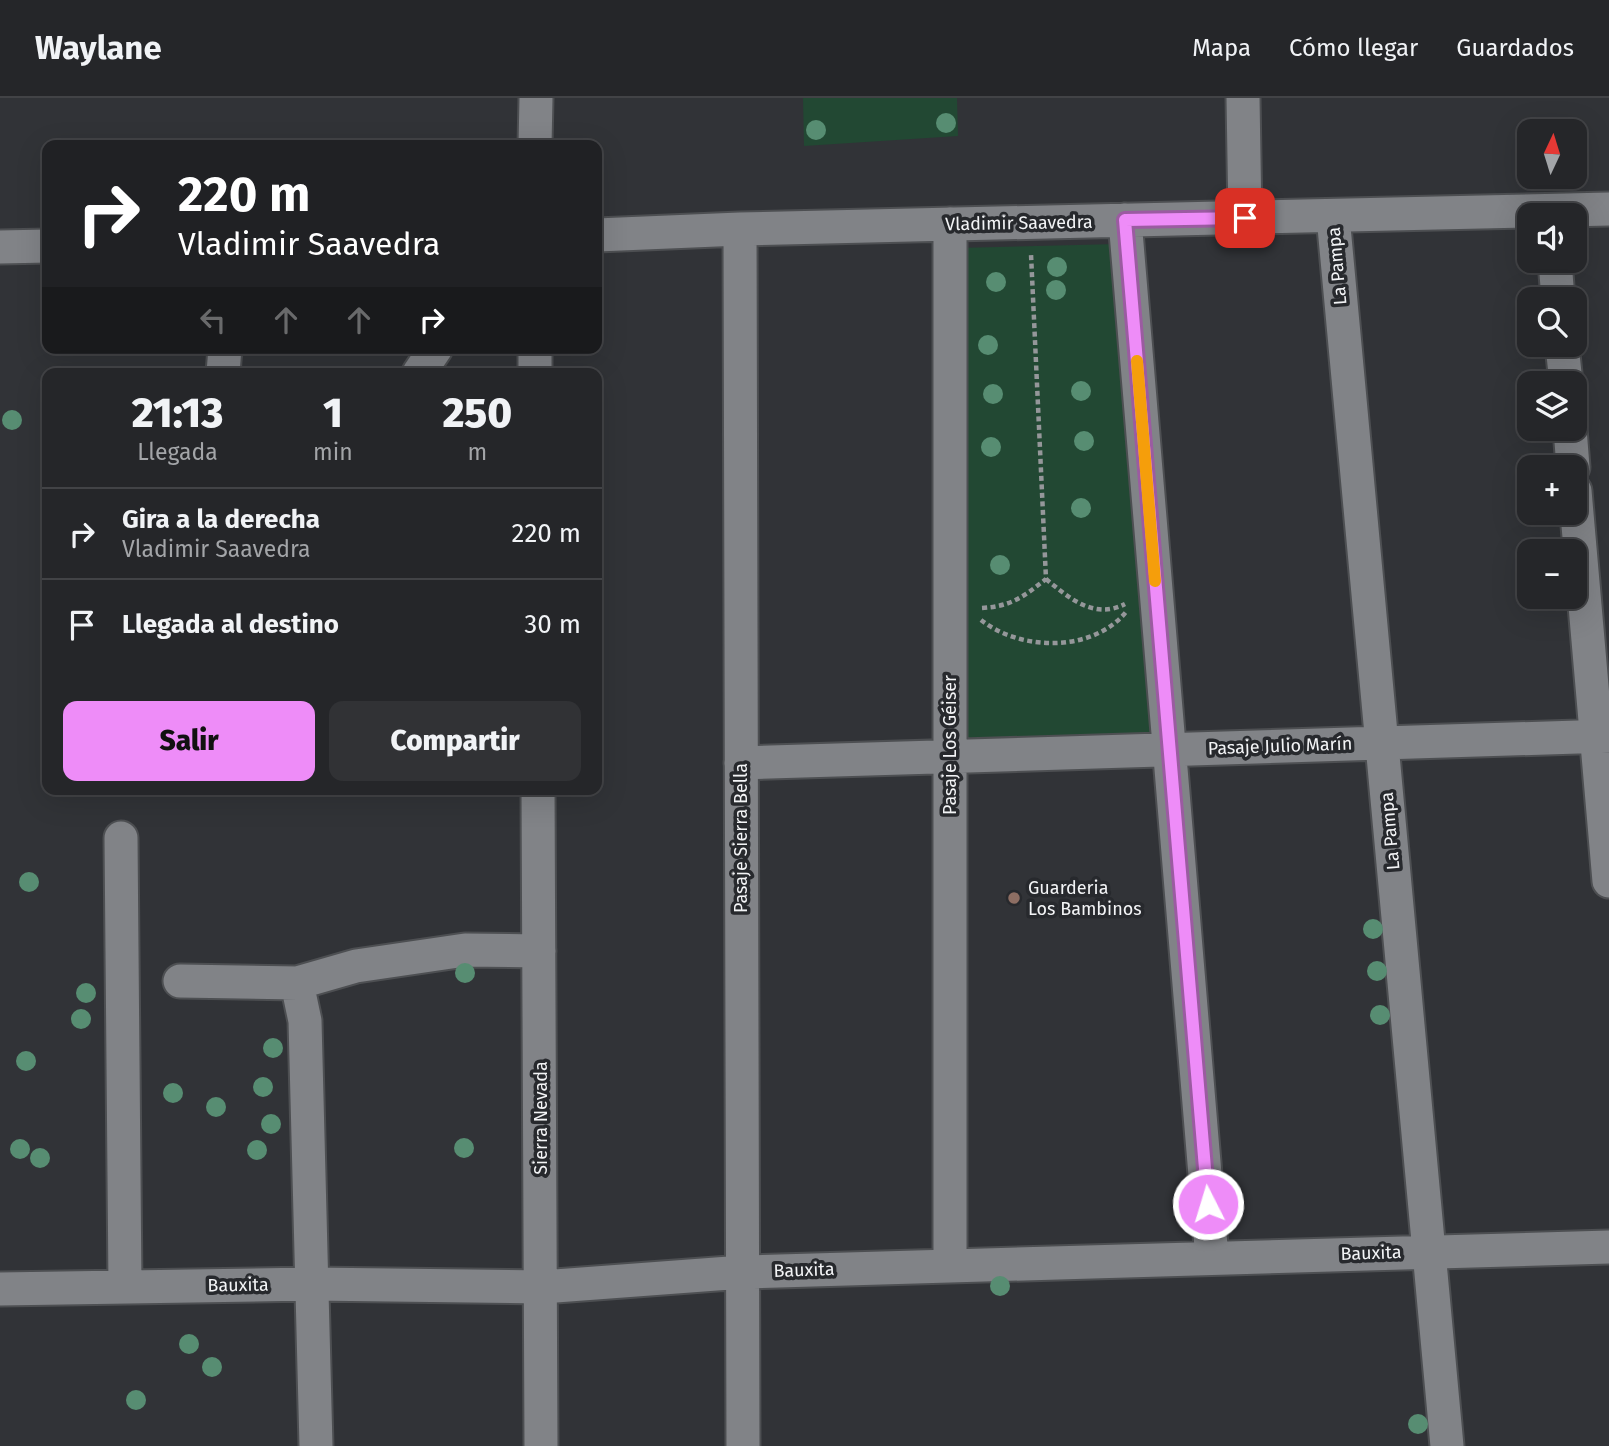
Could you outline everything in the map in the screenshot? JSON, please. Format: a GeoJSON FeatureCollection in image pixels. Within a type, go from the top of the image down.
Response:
{"type":"FeatureCollection","features":[{"type":"Feature","properties":{"kind":"street"},"geometry":{"type":"LineString","coordinates":[[535,140],[536,98]]}},
{"type":"Feature","properties":{"kind":"street"},"geometry":{"type":"LineString","coordinates":[[1243,98],[1245,218]]}},
{"type":"Feature","properties":{"kind":"street","name":"Vladimir Saavedra"},"geometry":{"type":"LineString","coordinates":[[1587,210],[1609,209]]}},
{"type":"Feature","properties":{"kind":"street","name":"Vladimir Saavedra"},"geometry":{"type":"LineString","coordinates":[[602,235],[1125,220],[1517,213]]}},
{"type":"Feature","properties":{"kind":"street","name":"La Pampa"},"geometry":{"type":"LineString","coordinates":[[1333,216],[1447,1446]]}},
{"type":"Feature","properties":{"kind":"street"},"geometry":{"type":"LineString","coordinates":[[1125,220],[1212,1258]]}},
{"type":"Feature","properties":{"kind":"street","name":"Pasaje Los Géiser"},"geometry":{"type":"LineString","coordinates":[[950,225],[950,1266]]}},
{"type":"Feature","properties":{"kind":"street","name":"Pasaje Sierra Bella"},"geometry":{"type":"LineString","coordinates":[[740,229],[743,1446]]}},
{"type":"Feature","properties":{"kind":"street"},"geometry":{"type":"LineString","coordinates":[[0,247],[42,246]]}},
{"type":"Feature","properties":{"kind":"street"},"geometry":{"type":"LineString","coordinates":[[1579,525],[1603,736],[1609,881]]}},
{"type":"Feature","properties":{"kind":"street","name":"Pasaje Julio Marín"},"geometry":{"type":"LineString","coordinates":[[741,763],[1603,736]]}},
{"type":"Feature","properties":{"kind":"street","name":"Sierra Nevada"},"geometry":{"type":"LineString","coordinates":[[538,795],[541,1446]]}},
{"type":"Feature","properties":{"kind":"street"},"geometry":{"type":"LineString","coordinates":[[121,838],[125,1287]]}},
{"type":"Feature","properties":{"kind":"street"},"geometry":{"type":"LineString","coordinates":[[180,981],[297,983],[356,966],[465,950],[539,951]]}},
{"type":"Feature","properties":{"kind":"street"},"geometry":{"type":"LineString","coordinates":[[297,983],[305,1021],[316,1446]]}},
{"type":"Feature","properties":{"kind":"street","name":"Bauxita"},"geometry":{"type":"LineString","coordinates":[[0,1289],[311,1284],[542,1287],[743,1272],[1609,1247]]}},
{"type":"Feature","properties":{"kind":"path"},"geometry":{"type":"LineString","coordinates":[[1017,254],[1043,253]]}},
{"type":"Feature","properties":{"kind":"path"},"geometry":{"type":"LineString","coordinates":[[1031,254],[1046,579],[1079,605],[1093,610],[1115,610],[1128,605],[1115,625],[1094,635],[1062,644],[1013,638],[987,625],[972,610],[1004,607],[1046,579]]}},
{"type":"Feature","properties":{"kind":"green space"},"geometry":{"type":"Polygon","coordinates":[[[803,98],[957,98],[958,136],[804,146],[803,98]]]}},
{"type":"Feature","properties":{"kind":"green space"},"geometry":{"type":"Polygon","coordinates":[[[1118,244],[1159,741],[956,746],[957,248],[1118,244]]]}},
{"type":"Feature","properties":{"kind":"slow traffic"},"geometry":{"type":"LineString","coordinates":[[1137,361],[1155,581]]}},
{"type":"Feature","properties":{"kind":"place","name":"Guarderia Los Bambinos"},"geometry":{"type":"Point","coordinates":[1014,898]}},
{"type":"Feature","properties":{"kind":"route"},"geometry":{"type":"LineString","coordinates":[[1208,1204],[1125,220],[1245,218]]}}]}
